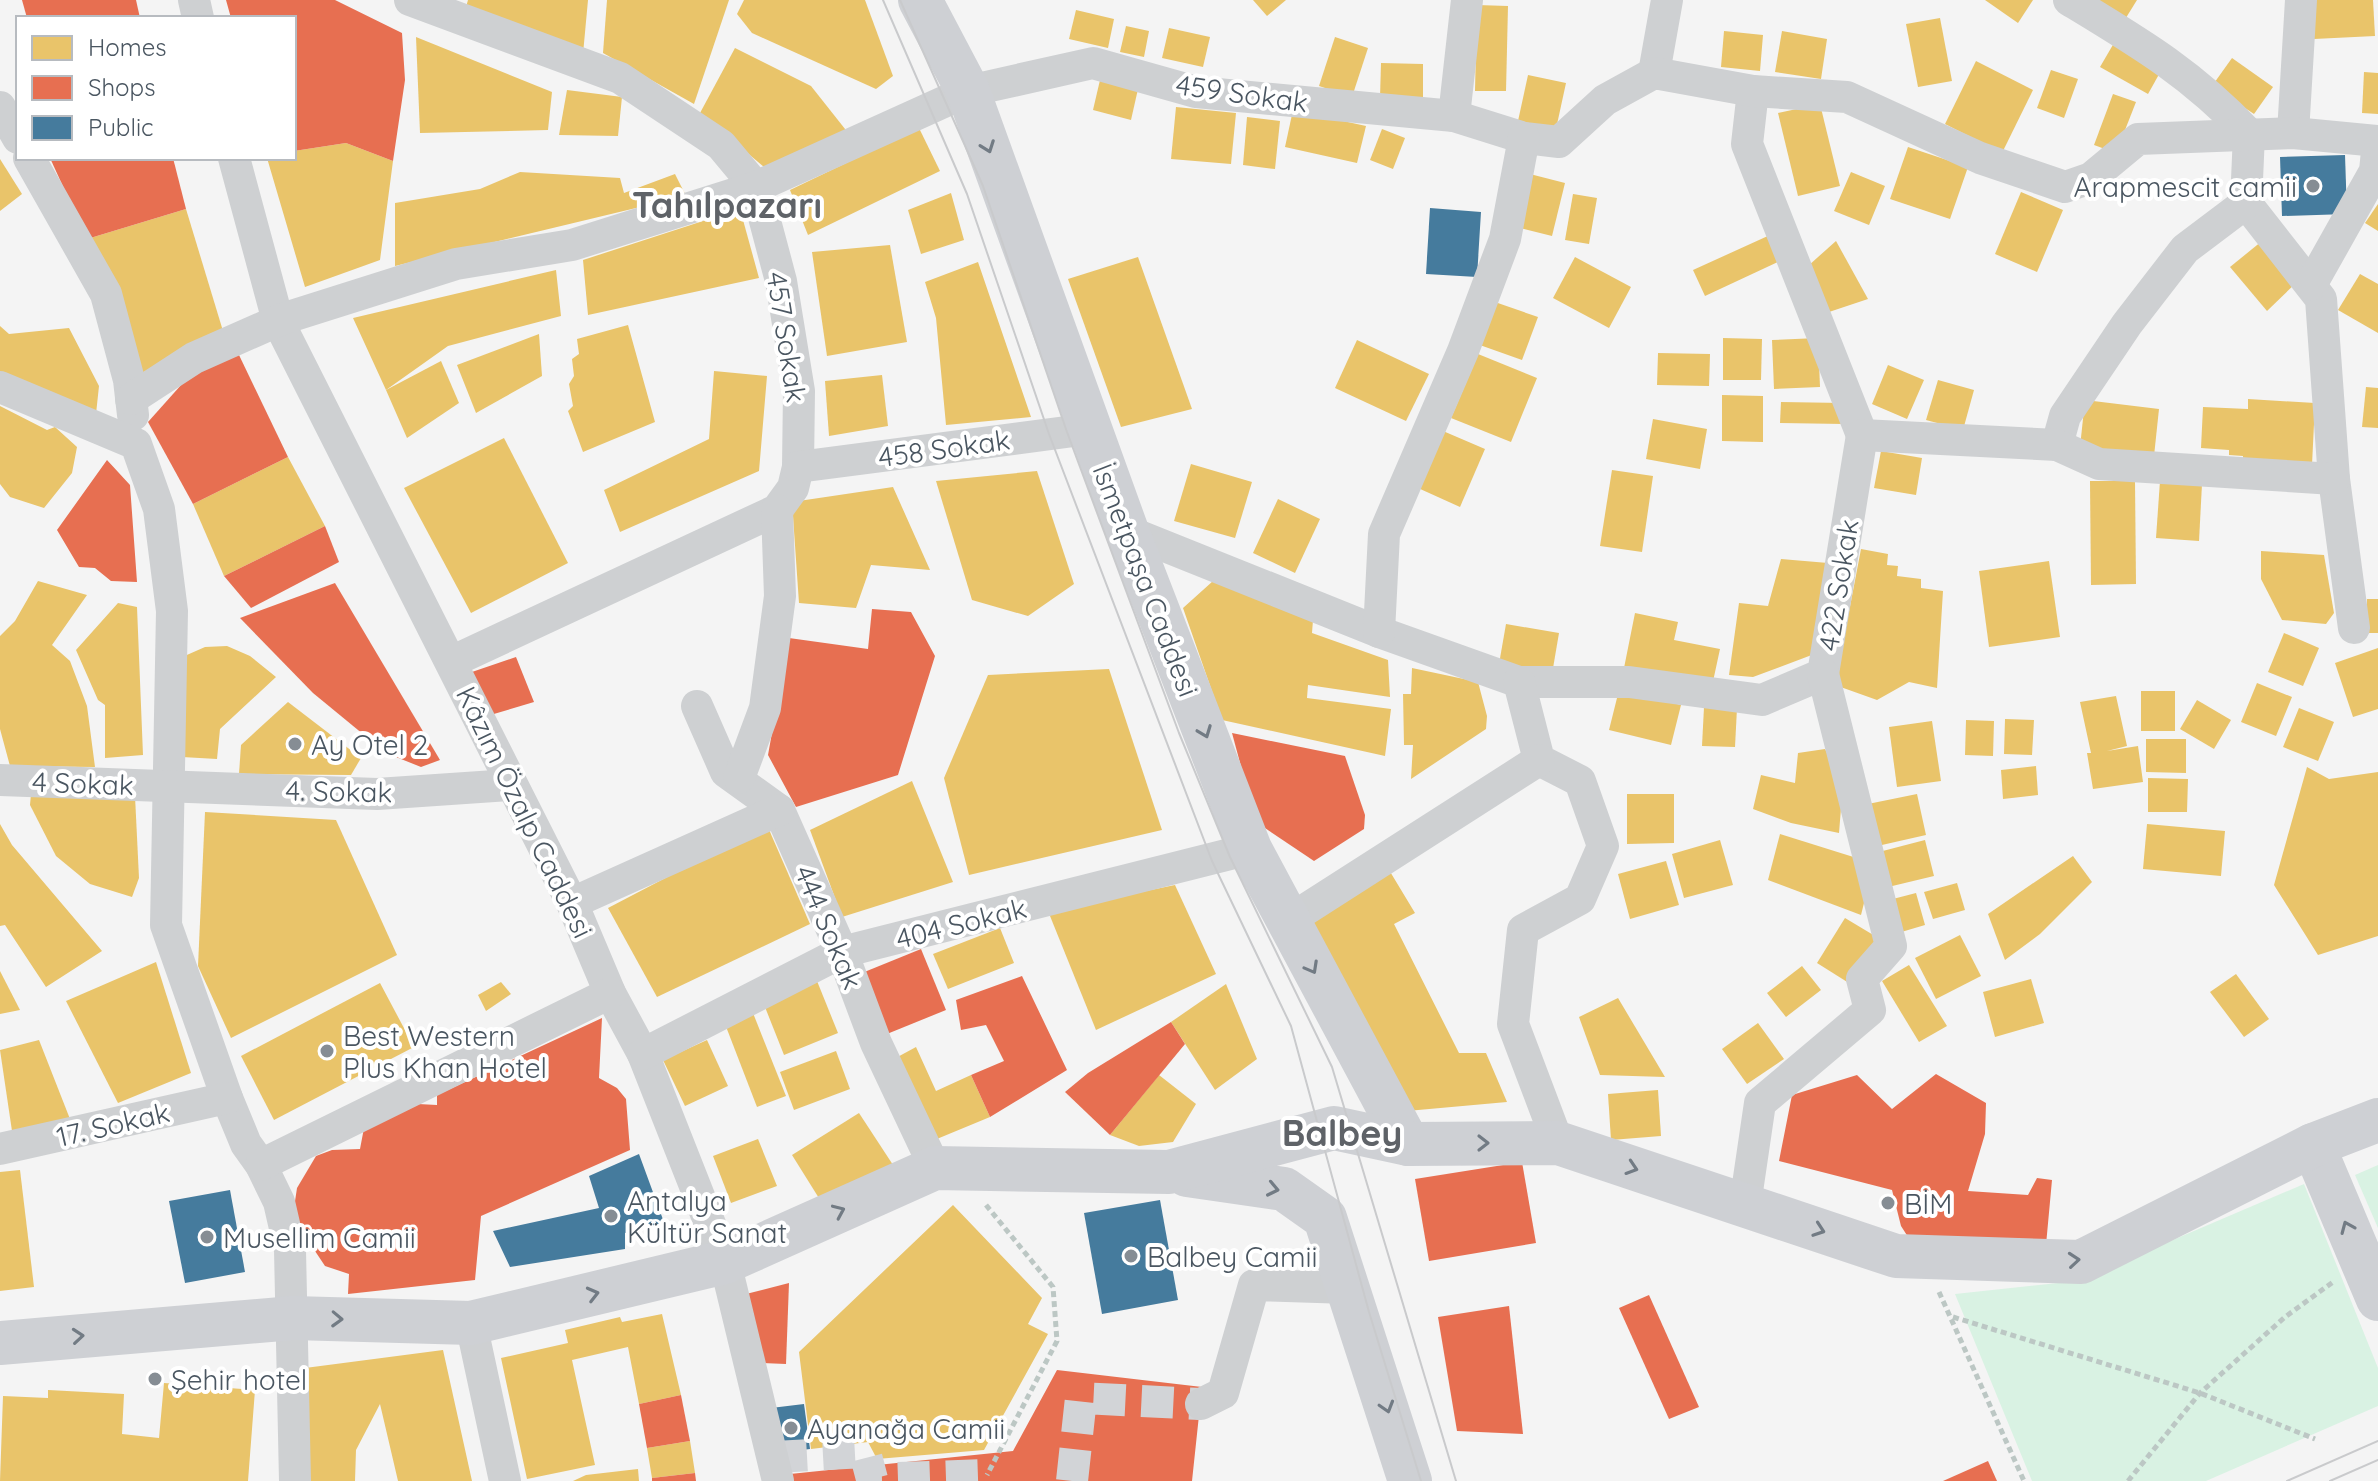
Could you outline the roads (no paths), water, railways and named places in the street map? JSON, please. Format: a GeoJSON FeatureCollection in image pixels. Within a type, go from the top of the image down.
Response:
{"type":"FeatureCollection","features":[{"type":"Feature","properties":{"kind":"main road","name":"İsmetpaşa Caddesi"},"geometry":{"type":"LineString","coordinates":[[920,0],[968,91],[1089,429],[1250,849],[1286,922],[1408,1144]]}},
{"type":"Feature","properties":{"kind":"main road"},"geometry":{"type":"LineString","coordinates":[[1169,1172],[1334,1128],[1408,1144],[1558,1143],[1896,1256],[2081,1262],[2313,1145],[2378,1120]]}},
{"type":"Feature","properties":{"kind":"main road"},"geometry":{"type":"LineString","coordinates":[[2313,1145],[2361,1287]]}},
{"type":"Feature","properties":{"kind":"main road"},"geometry":{"type":"LineString","coordinates":[[0,1343],[293,1318],[471,1323],[725,1262],[935,1168],[1169,1172],[1284,1189],[1325,1218],[1410,1481]]}},
{"type":"Feature","properties":{"kind":"street"},"geometry":{"type":"LineString","coordinates":[[410,0],[620,78],[721,145],[756,187]]}},
{"type":"Feature","properties":{"kind":"street"},"geometry":{"type":"LineString","coordinates":[[1454,116],[1467,0]]}},
{"type":"Feature","properties":{"kind":"street"},"geometry":{"type":"LineString","coordinates":[[1667,0],[1654,73],[1753,91],[1847,97],[1980,158],[2065,187],[2091,178],[2138,139],[2293,133],[2378,141],[2375,171],[2311,285]]}},
{"type":"Feature","properties":{"kind":"street"},"geometry":{"type":"LineString","coordinates":[[2069,0],[2173,64],[2213,97],[2249,134],[2246,203],[2321,299],[2334,479],[2354,628]]}},
{"type":"Feature","properties":{"kind":"street"},"geometry":{"type":"LineString","coordinates":[[2293,133],[2301,0]]}},
{"type":"Feature","properties":{"kind":"street","name":"459 Sokak"},"geometry":{"type":"LineString","coordinates":[[131,399],[194,358],[278,321],[456,264],[572,245],[756,187],[968,91],[1093,63],[1196,92],[1454,116],[1524,138],[1559,142],[1605,100],[1654,73]]}},
{"type":"Feature","properties":{"kind":"street"},"geometry":{"type":"LineString","coordinates":[[1753,91],[1747,144],[1862,435],[2057,445],[2099,464],[2334,479]]}},
{"type":"Feature","properties":{"kind":"street"},"geometry":{"type":"LineString","coordinates":[[0,107],[16,135]]}},
{"type":"Feature","properties":{"kind":"street"},"geometry":{"type":"LineString","coordinates":[[1379,632],[1384,534],[1463,351],[1505,239],[1524,138]]}},
{"type":"Feature","properties":{"kind":"street"},"geometry":{"type":"LineString","coordinates":[[30,160],[106,294],[131,399],[136,444],[159,509],[172,611],[166,925],[227,1098],[246,1144],[261,1165],[279,1202],[290,1250],[295,1481]]}},
{"type":"Feature","properties":{"kind":"street","name":"Kâzım Özalp Caddesi"},"geometry":{"type":"LineString","coordinates":[[235,160],[278,321],[572,903],[610,993],[643,1054],[725,1262],[778,1481]]}},
{"type":"Feature","properties":{"kind":"street","name":"457 Sokak"},"geometry":{"type":"LineString","coordinates":[[739,778],[765,708],[780,596],[799,391],[781,281],[756,187]]}},
{"type":"Feature","properties":{"kind":"street"},"geometry":{"type":"LineString","coordinates":[[2057,445],[2065,416],[2127,324],[2185,249],[2246,203]]}},
{"type":"Feature","properties":{"kind":"street"},"geometry":{"type":"LineString","coordinates":[[0,387],[136,444]]}},
{"type":"Feature","properties":{"kind":"street","name":"458 Sokak"},"geometry":{"type":"LineString","coordinates":[[451,662],[789,488],[1089,429]]}},
{"type":"Feature","properties":{"kind":"street","name":"422 Sokak"},"geometry":{"type":"LineString","coordinates":[[1127,531],[1379,632],[1519,682],[1629,682],[1762,700],[1823,674],[1862,435]]}},
{"type":"Feature","properties":{"kind":"street"},"geometry":{"type":"LineString","coordinates":[[1745,1205],[1760,1103],[1870,1010],[1862,979],[1891,946],[1823,674]]}},
{"type":"Feature","properties":{"kind":"street"},"geometry":{"type":"LineString","coordinates":[[1519,682],[1539,760],[1580,781],[1603,846],[1580,899],[1523,930],[1513,1024],[1558,1143]]}},
{"type":"Feature","properties":{"kind":"street","name":"444 Sokak"},"geometry":{"type":"LineString","coordinates":[[697,706],[726,772],[739,778],[779,810],[842,952],[876,1043],[935,1168]]}},
{"type":"Feature","properties":{"kind":"street"},"geometry":{"type":"LineString","coordinates":[[1286,922],[1539,760]]}},
{"type":"Feature","properties":{"kind":"street","name":"4 Sokak"},"geometry":{"type":"LineString","coordinates":[[0,780],[167,786]]}},
{"type":"Feature","properties":{"kind":"street","name":"4. Sokak"},"geometry":{"type":"LineString","coordinates":[[167,786],[377,794],[510,785]]}},
{"type":"Feature","properties":{"kind":"street"},"geometry":{"type":"LineString","coordinates":[[572,903],[779,810]]}},
{"type":"Feature","properties":{"kind":"street","name":"404 Sokak"},"geometry":{"type":"LineString","coordinates":[[643,1054],[842,952],[1250,849]]}},
{"type":"Feature","properties":{"kind":"street"},"geometry":{"type":"LineString","coordinates":[[261,1165],[610,993]]}},
{"type":"Feature","properties":{"kind":"street","name":"17. Sokak"},"geometry":{"type":"LineString","coordinates":[[0,1149],[227,1098]]}},
{"type":"Feature","properties":{"kind":"street"},"geometry":{"type":"LineString","coordinates":[[1201,1404],[1223,1393],[1254,1285],[1349,1288]]}},
{"type":"Feature","properties":{"kind":"street"},"geometry":{"type":"LineString","coordinates":[[471,1323],[505,1481]]}},
{"type":"Feature","properties":{"kind":"tunnel"},"geometry":{"type":"LineString","coordinates":[[1072,1481],[1081,1398],[1201,1404]]}},
{"type":"Feature","properties":{"kind":"tunnel"},"geometry":{"type":"LineString","coordinates":[[775,1457],[865,1452],[872,1479],[987,1475],[988,1481]]}},
{"type":"Feature","properties":{"kind":"tram line"},"geometry":{"type":"LineString","coordinates":[[883,0],[967,194],[1049,434],[1212,861],[1291,1026],[1369,1312],[1421,1481]]}},
{"type":"Feature","properties":{"kind":"tram line"},"geometry":{"type":"LineString","coordinates":[[900,0],[983,186],[1067,432],[1179,733],[1230,857],[1332,1067],[1456,1481]]}},
{"type":"Feature","properties":{"kind":"tram line"},"geometry":{"type":"LineString","coordinates":[[2287,1481],[2378,1441]]}},
{"type":"Feature","properties":{"kind":"tram line"},"geometry":{"type":"LineString","coordinates":[[2330,1481],[2378,1460]]}},
{"type":"Feature","properties":{"kind":"place","name":"Arapmescit camii"},"geometry":{"type":"Point","coordinates":[2313,186]}},
{"type":"Feature","properties":{"kind":"place","name":"Ay Otel 2"},"geometry":{"type":"Point","coordinates":[295,744]}},
{"type":"Feature","properties":{"kind":"place","name":"Best Western Plus Khan Hotel"},"geometry":{"type":"Point","coordinates":[327,1051]}},
{"type":"Feature","properties":{"kind":"place","name":"BİM"},"geometry":{"type":"Point","coordinates":[1888,1203]}},
{"type":"Feature","properties":{"kind":"place","name":"Antalya Kültür Sanat"},"geometry":{"type":"Point","coordinates":[611,1216]}},
{"type":"Feature","properties":{"kind":"place","name":"Musellim Camii"},"geometry":{"type":"Point","coordinates":[207,1237]}},
{"type":"Feature","properties":{"kind":"place","name":"Balbey Camii"},"geometry":{"type":"Point","coordinates":[1131,1256]}},
{"type":"Feature","properties":{"kind":"place","name":"Şehir hotel"},"geometry":{"type":"Point","coordinates":[155,1379]}},
{"type":"Feature","properties":{"kind":"place","name":"Ayanağa Camii"},"geometry":{"type":"Point","coordinates":[791,1428]}},
{"type":"Feature","properties":{"kind":"district","name":"Tahılpazarı"},"geometry":{"type":"Point","coordinates":[727,204]}},
{"type":"Feature","properties":{"kind":"district","name":"Balbey"},"geometry":{"type":"Point","coordinates":[1342,1132]}}]}
